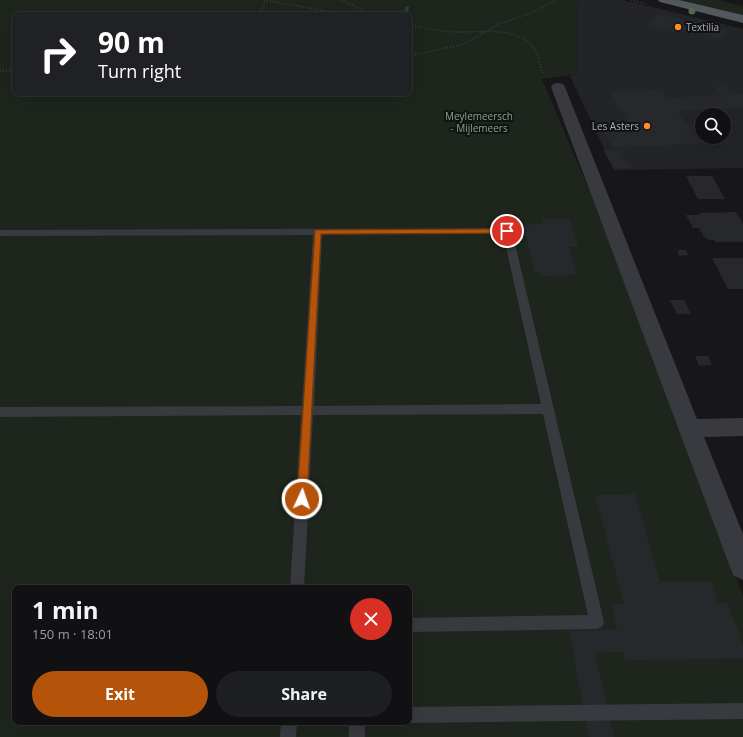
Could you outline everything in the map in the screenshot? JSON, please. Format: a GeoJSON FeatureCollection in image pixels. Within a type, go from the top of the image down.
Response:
{"type":"FeatureCollection","features":[{"type":"Feature","properties":{"kind":"main road"},"geometry":{"type":"LineString","coordinates":[[664,0],[743,19]]}},
{"type":"Feature","properties":{"kind":"street"},"geometry":{"type":"LineString","coordinates":[[558,86],[743,567]]}},
{"type":"Feature","properties":{"kind":"street"},"geometry":{"type":"LineString","coordinates":[[689,428],[743,427]]}},
{"type":"Feature","properties":{"kind":"lane"},"geometry":{"type":"LineString","coordinates":[[0,233],[507,231],[597,622],[412,625]]}},
{"type":"Feature","properties":{"kind":"lane"},"geometry":{"type":"LineString","coordinates":[[297,585],[318,232]]}},
{"type":"Feature","properties":{"kind":"lane"},"geometry":{"type":"LineString","coordinates":[[0,412],[548,409]]}},
{"type":"Feature","properties":{"kind":"lane"},"geometry":{"type":"LineString","coordinates":[[412,715],[743,711]]}},
{"type":"Feature","properties":{"kind":"lane"},"geometry":{"type":"LineString","coordinates":[[288,737],[289,725]]}},
{"type":"Feature","properties":{"kind":"lane"},"geometry":{"type":"LineString","coordinates":[[357,725],[357,737]]}},
{"type":"Feature","properties":{"kind":"path"},"geometry":{"type":"LineString","coordinates":[[259,12],[262,8],[264,0],[331,12]]}},
{"type":"Feature","properties":{"kind":"path"},"geometry":{"type":"LineString","coordinates":[[340,0],[366,12]]}},
{"type":"Feature","properties":{"kind":"path"},"geometry":{"type":"LineString","coordinates":[[412,55],[464,44],[499,24],[534,12],[556,0]]}},
{"type":"Feature","properties":{"kind":"path"},"geometry":{"type":"LineString","coordinates":[[412,26],[436,30],[505,34],[520,38],[532,45],[538,53],[541,72],[558,86]]}},
{"type":"Feature","properties":{"kind":"path"},"geometry":{"type":"LineString","coordinates":[[0,70],[12,70]]}},
{"type":"Feature","properties":{"kind":"shaded area","name":"Les Asters"},"geometry":{"type":"Polygon","coordinates":[[[577,0],[623,0],[743,29],[743,168],[614,170],[570,76],[578,74],[577,0]]]}},
{"type":"Feature","properties":{"kind":"green space","name":"Meylemeersch - Mijlemeers"},"geometry":{"type":"Polygon","coordinates":[[[0,0],[577,0],[578,74],[542,79],[592,197],[743,595],[743,737],[0,737],[0,0]]]}},
{"type":"Feature","properties":{"kind":"green space"},"geometry":{"type":"Polygon","coordinates":[[[677,0],[718,0],[743,6],[743,15],[677,0]]]}},
{"type":"Feature","properties":{"kind":"building"},"geometry":{"type":"Polygon","coordinates":[[[657,14],[727,29],[721,39],[678,29],[676,33],[647,26],[657,14]]]}},
{"type":"Feature","properties":{"kind":"building"},"geometry":{"type":"Polygon","coordinates":[[[724,86],[731,95],[743,94],[743,108],[695,108],[695,110],[677,111],[689,127],[695,127],[695,144],[614,148],[604,131],[633,130],[610,92],[661,90],[667,98],[721,95],[714,87],[724,86]]]}},
{"type":"Feature","properties":{"kind":"building"},"geometry":{"type":"Polygon","coordinates":[[[603,150],[620,150],[631,168],[614,169],[603,150]]]}},
{"type":"Feature","properties":{"kind":"building"},"geometry":{"type":"Polygon","coordinates":[[[686,176],[712,176],[725,199],[698,199],[686,176]]]}},
{"type":"Feature","properties":{"kind":"building"},"geometry":{"type":"Polygon","coordinates":[[[736,212],[743,224],[743,242],[716,242],[714,240],[709,240],[704,237],[699,228],[693,228],[686,215],[700,215],[698,213],[736,212]]]}},
{"type":"Feature","properties":{"kind":"building"},"geometry":{"type":"Polygon","coordinates":[[[542,219],[569,219],[578,247],[569,247],[577,275],[541,276],[540,273],[535,273],[526,236],[510,234],[508,225],[543,224],[542,219]]]}},
{"type":"Feature","properties":{"kind":"building"},"geometry":{"type":"Polygon","coordinates":[[[677,250],[686,250],[688,255],[679,256],[677,250]]]}},
{"type":"Feature","properties":{"kind":"building"},"geometry":{"type":"Polygon","coordinates":[[[712,258],[743,258],[743,289],[728,289],[712,258]]]}},
{"type":"Feature","properties":{"kind":"building"},"geometry":{"type":"Polygon","coordinates":[[[670,300],[684,300],[691,314],[677,314],[670,300]]]}},
{"type":"Feature","properties":{"kind":"building"},"geometry":{"type":"Polygon","coordinates":[[[695,356],[708,356],[712,365],[699,366],[695,356]]]}},
{"type":"Feature","properties":{"kind":"building"},"geometry":{"type":"Polygon","coordinates":[[[635,494],[660,582],[712,582],[718,603],[728,603],[743,646],[743,659],[625,660],[623,652],[595,653],[614,737],[589,737],[569,631],[617,629],[611,604],[624,604],[595,495],[635,494]]]}},
{"type":"Feature","properties":{"kind":"waterway"},"geometry":{"type":"LineString","coordinates":[[406,12],[408,7]]}},
{"type":"Feature","properties":{"kind":"place","name":"Textilia"},"geometry":{"type":"Point","coordinates":[678,27]}},
{"type":"Feature","properties":{"kind":"place","name":"Les Asters"},"geometry":{"type":"Point","coordinates":[647,126]}},
{"type":"Feature","properties":{"kind":"route"},"geometry":{"type":"LineString","coordinates":[[302,499],[318,232],[507,231]]}}]}
